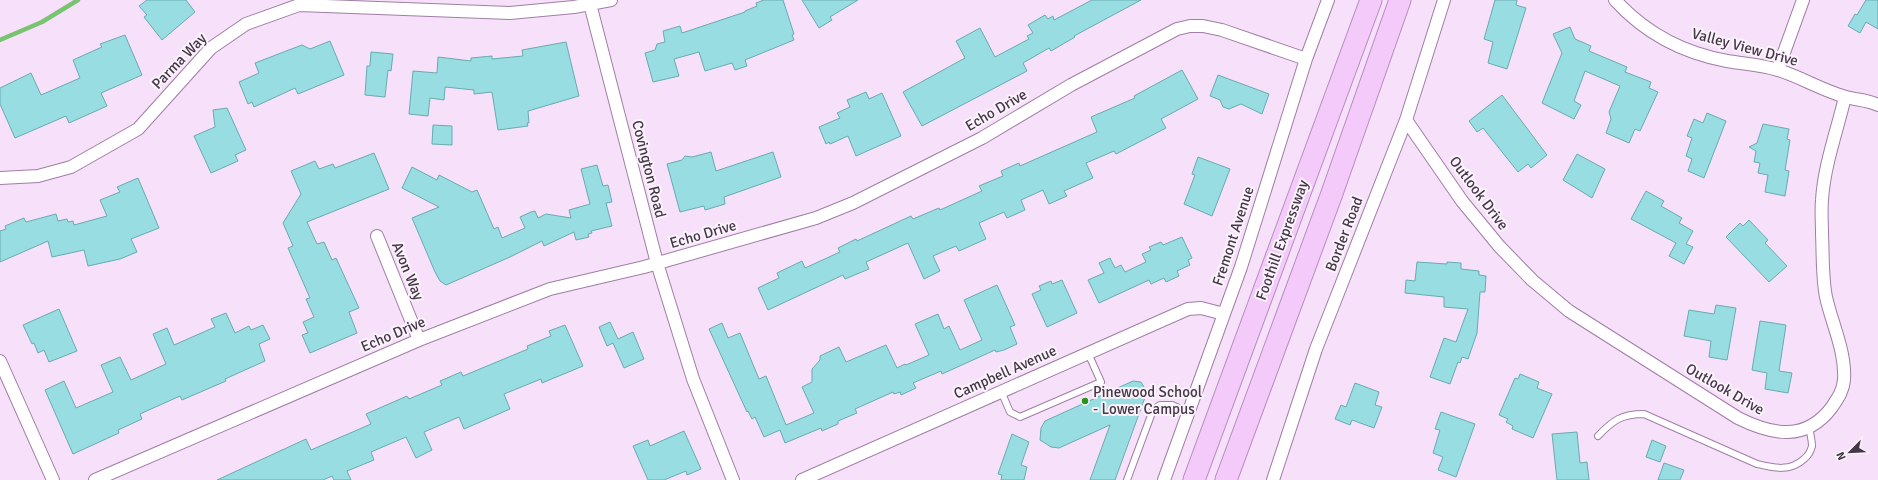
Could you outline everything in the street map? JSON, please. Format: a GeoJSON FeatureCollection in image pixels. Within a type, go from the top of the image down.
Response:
{"type":"FeatureCollection","features":[{"type":"Feature","properties":{"kind":"highway","name":"Foothill Expressway"},"geometry":{"type":"LineString","coordinates":[[1194,480],[1371,0]]}},
{"type":"Feature","properties":{"kind":"highway","name":"Foothill Expressway"},"geometry":{"type":"LineString","coordinates":[[1226,480],[1331,196],[1400,0]]}},
{"type":"Feature","properties":{"kind":"street","name":"Parma Way"},"geometry":{"type":"LineString","coordinates":[[0,178],[38,176],[71,167],[138,129],[211,48],[246,24],[299,5],[510,13],[611,0]]}},
{"type":"Feature","properties":{"kind":"street","name":"Fremont Avenue"},"geometry":{"type":"LineString","coordinates":[[1164,480],[1244,260],[1306,59],[1328,0]]}},
{"type":"Feature","properties":{"kind":"street","name":"Border Road"},"geometry":{"type":"LineString","coordinates":[[1273,480],[1316,352],[1406,120],[1444,0]]}},
{"type":"Feature","properties":{"kind":"street","name":"Valley View Drive"},"geometry":{"type":"LineString","coordinates":[[1615,0],[1630,16],[1650,32],[1699,54],[1726,61],[1778,69],[1845,97],[1871,102],[1878,105]]}},
{"type":"Feature","properties":{"kind":"street"},"geometry":{"type":"LineString","coordinates":[[1778,69],[1804,0]]}},
{"type":"Feature","properties":{"kind":"street","name":"Covington Road"},"geometry":{"type":"LineString","coordinates":[[590,2],[657,263],[693,379],[733,480]]}},
{"type":"Feature","properties":{"kind":"street","name":"Echo Drive"},"geometry":{"type":"LineString","coordinates":[[94,480],[419,340],[550,289],[657,263],[816,218],[853,203],[982,138],[1070,85],[1177,29],[1190,26],[1204,26],[1222,30],[1306,59]]}},
{"type":"Feature","properties":{"kind":"street","name":"Outlook Drive"},"geometry":{"type":"LineString","coordinates":[[1406,120],[1462,201],[1498,246],[1532,280],[1569,311],[1751,424],[1765,430],[1780,433],[1796,432],[1822,420],[1841,393],[1844,381],[1844,368],[1826,296],[1822,200],[1828,162],[1845,97]]}},
{"type":"Feature","properties":{"kind":"street","name":"Avon Way"},"geometry":{"type":"LineString","coordinates":[[377,236],[419,340]]}},
{"type":"Feature","properties":{"kind":"street","name":"Campbell Avenue"},"geometry":{"type":"LineString","coordinates":[[802,480],[1188,309],[1201,308],[1224,314]]}},
{"type":"Feature","properties":{"kind":"street"},"geometry":{"type":"LineString","coordinates":[[0,361],[53,480]]}},
{"type":"Feature","properties":{"kind":"lane"},"geometry":{"type":"LineString","coordinates":[[1001,391],[1010,412],[1020,417],[1101,382],[1088,353]]}},
{"type":"Feature","properties":{"kind":"lane"},"geometry":{"type":"LineString","coordinates":[[1127,480],[1153,410],[1160,404],[1172,406],[1188,412]]}},
{"type":"Feature","properties":{"kind":"lane"},"geometry":{"type":"LineString","coordinates":[[1598,436],[1611,422],[1629,414],[1644,414],[1757,464],[1775,468],[1788,468],[1798,464],[1807,456],[1812,446],[1809,427]]}},
{"type":"Feature","properties":{"kind":"building"},"geometry":{"type":"Polygon","coordinates":[[[147,0],[186,0],[195,12],[162,40],[144,17],[147,15],[139,6],[147,0]]]}},
{"type":"Feature","properties":{"kind":"building"},"geometry":{"type":"Polygon","coordinates":[[[764,0],[783,0],[794,34],[792,35],[794,40],[745,60],[747,66],[735,70],[732,63],[705,71],[699,52],[674,59],[679,76],[653,82],[645,53],[655,50],[657,44],[665,42],[663,31],[680,26],[682,33],[745,12],[757,6],[756,3],[764,0]]]}},
{"type":"Feature","properties":{"kind":"building"},"geometry":{"type":"Polygon","coordinates":[[[802,0],[858,0],[830,17],[832,20],[819,28],[802,0]]]}},
{"type":"Feature","properties":{"kind":"building"},"geometry":{"type":"Polygon","coordinates":[[[1092,0],[1141,0],[1074,36],[1075,37],[1051,51],[1049,48],[1023,63],[1027,71],[922,126],[903,92],[965,58],[956,41],[980,28],[995,57],[1029,39],[1027,36],[1033,33],[1028,25],[1045,15],[1048,19],[1053,16],[1054,20],[1092,0]]]}},
{"type":"Feature","properties":{"kind":"building"},"geometry":{"type":"Polygon","coordinates":[[[1495,0],[1517,0],[1516,5],[1526,8],[1507,69],[1488,63],[1493,42],[1484,39],[1495,0]]]}},
{"type":"Feature","properties":{"kind":"building"},"geometry":{"type":"Polygon","coordinates":[[[1866,0],[1878,0],[1878,29],[1866,22],[1860,33],[1848,26],[1866,0]]]}},
{"type":"Feature","properties":{"kind":"building"},"geometry":{"type":"Polygon","coordinates":[[[1570,27],[1575,39],[1591,46],[1589,51],[1627,67],[1625,72],[1651,82],[1649,88],[1658,92],[1640,131],[1635,129],[1629,143],[1606,133],[1611,119],[1609,112],[1620,86],[1585,71],[1574,101],[1581,105],[1574,119],[1542,103],[1562,53],[1553,34],[1570,27]]]}},
{"type":"Feature","properties":{"kind":"building"},"geometry":{"type":"Polygon","coordinates":[[[125,35],[142,75],[101,93],[107,106],[69,123],[66,116],[15,138],[0,104],[0,88],[31,73],[41,95],[80,78],[73,60],[102,47],[100,44],[125,35]]]}},
{"type":"Feature","properties":{"kind":"building"},"geometry":{"type":"Polygon","coordinates":[[[330,41],[344,75],[298,94],[295,88],[254,107],[252,102],[248,104],[239,82],[259,73],[255,63],[302,45],[310,49],[330,41]]]}},
{"type":"Feature","properties":{"kind":"building"},"geometry":{"type":"Polygon","coordinates":[[[566,42],[579,96],[528,111],[528,126],[498,130],[492,92],[474,94],[474,90],[445,87],[444,100],[430,98],[428,116],[409,114],[413,71],[437,73],[438,57],[471,61],[471,58],[492,56],[492,59],[523,56],[522,50],[566,42]]]}},
{"type":"Feature","properties":{"kind":"building"},"geometry":{"type":"Polygon","coordinates":[[[371,52],[393,54],[391,71],[388,70],[385,97],[365,95],[367,66],[370,66],[371,52]]]}},
{"type":"Feature","properties":{"kind":"building"},"geometry":{"type":"Polygon","coordinates":[[[1182,70],[1198,99],[1161,119],[1166,128],[1116,154],[1114,151],[1086,163],[1093,178],[1064,191],[1067,196],[1049,204],[1043,190],[1021,200],[1025,210],[1007,218],[1004,212],[979,223],[986,239],[959,251],[956,246],[933,256],[940,271],[924,279],[908,243],[866,262],[869,269],[845,279],[843,275],[768,310],[758,288],[779,278],[777,273],[802,261],[805,268],[840,252],[838,248],[856,239],[857,241],[911,216],[913,219],[939,208],[940,210],[982,191],[979,186],[1003,176],[1001,171],[1019,163],[1020,166],[1097,132],[1091,117],[1135,98],[1134,96],[1182,70]]]}},
{"type":"Feature","properties":{"kind":"building"},"geometry":{"type":"Polygon","coordinates":[[[1218,75],[1269,94],[1262,114],[1241,104],[1229,109],[1223,107],[1220,100],[1210,96],[1218,75]]]}},
{"type":"Feature","properties":{"kind":"building"},"geometry":{"type":"Polygon","coordinates":[[[866,92],[869,99],[882,93],[901,136],[856,156],[848,136],[830,144],[829,142],[826,144],[819,127],[840,118],[837,113],[850,107],[847,100],[866,92]]]}},
{"type":"Feature","properties":{"kind":"building"},"geometry":{"type":"Polygon","coordinates":[[[1502,95],[1547,155],[1531,168],[1528,164],[1518,172],[1483,128],[1477,132],[1469,121],[1502,95]]]}},
{"type":"Feature","properties":{"kind":"building"},"geometry":{"type":"Polygon","coordinates":[[[227,108],[246,150],[235,155],[238,161],[211,173],[194,136],[215,127],[213,110],[227,108]]]}},
{"type":"Feature","properties":{"kind":"building"},"geometry":{"type":"Polygon","coordinates":[[[1707,113],[1726,121],[1704,178],[1688,171],[1692,159],[1686,156],[1692,138],[1687,136],[1694,119],[1703,123],[1707,113]]]}},
{"type":"Feature","properties":{"kind":"building"},"geometry":{"type":"Polygon","coordinates":[[[1763,124],[1789,129],[1787,139],[1790,140],[1785,170],[1789,171],[1785,196],[1765,192],[1768,175],[1758,173],[1760,163],[1754,162],[1756,151],[1749,147],[1757,143],[1763,124]]]}},
{"type":"Feature","properties":{"kind":"building"},"geometry":{"type":"Polygon","coordinates":[[[433,125],[452,126],[452,145],[432,144],[433,125]]]}},
{"type":"Feature","properties":{"kind":"building"},"geometry":{"type":"Polygon","coordinates":[[[711,152],[716,171],[773,152],[781,177],[724,197],[725,204],[705,210],[704,206],[680,212],[667,164],[682,160],[685,156],[692,157],[711,152]]]}},
{"type":"Feature","properties":{"kind":"building"},"geometry":{"type":"Polygon","coordinates":[[[374,153],[389,189],[307,222],[317,244],[324,242],[332,260],[336,258],[359,308],[349,312],[357,333],[310,353],[302,335],[308,333],[303,322],[314,317],[306,299],[310,298],[288,248],[293,246],[283,223],[301,194],[291,171],[315,161],[319,169],[333,164],[335,168],[374,153]]]}},
{"type":"Feature","properties":{"kind":"building"},"geometry":{"type":"Polygon","coordinates":[[[1577,154],[1605,169],[1592,198],[1563,180],[1577,154]]]}},
{"type":"Feature","properties":{"kind":"building"},"geometry":{"type":"Polygon","coordinates":[[[1198,157],[1230,169],[1212,216],[1184,204],[1195,175],[1192,174],[1198,157]]]}},
{"type":"Feature","properties":{"kind":"building"},"geometry":{"type":"Polygon","coordinates":[[[597,165],[603,186],[608,185],[612,202],[606,203],[612,226],[591,231],[592,233],[588,234],[589,237],[576,240],[574,232],[544,246],[542,241],[510,257],[446,285],[440,281],[435,272],[412,218],[439,207],[402,188],[412,167],[437,180],[439,175],[472,192],[477,190],[494,229],[498,227],[502,238],[525,228],[520,217],[531,212],[535,211],[538,218],[546,214],[571,218],[569,210],[590,204],[581,169],[597,165]]]}},
{"type":"Feature","properties":{"kind":"building"},"geometry":{"type":"Polygon","coordinates":[[[138,178],[159,228],[131,239],[137,252],[120,259],[88,266],[84,250],[52,257],[48,241],[0,262],[0,231],[6,229],[5,226],[24,218],[26,222],[56,214],[58,221],[67,219],[68,222],[73,221],[74,225],[107,216],[100,200],[120,192],[117,187],[138,178]]]}},
{"type":"Feature","properties":{"kind":"building"},"geometry":{"type":"Polygon","coordinates":[[[1646,191],[1664,201],[1661,206],[1682,218],[1679,223],[1693,231],[1686,244],[1693,247],[1684,264],[1669,256],[1676,243],[1631,219],[1646,191]]]}},
{"type":"Feature","properties":{"kind":"building"},"geometry":{"type":"Polygon","coordinates":[[[1749,220],[1768,240],[1765,243],[1787,266],[1769,282],[1726,237],[1740,223],[1743,226],[1749,220]]]}},
{"type":"Feature","properties":{"kind":"building"},"geometry":{"type":"Polygon","coordinates":[[[1182,237],[1192,258],[1188,260],[1190,265],[1177,271],[1179,276],[1166,282],[1164,278],[1151,284],[1149,280],[1099,303],[1088,280],[1104,273],[1099,263],[1110,258],[1115,268],[1121,265],[1125,272],[1146,262],[1142,254],[1151,250],[1149,247],[1161,242],[1163,245],[1182,237]]]}},
{"type":"Feature","properties":{"kind":"building"},"geometry":{"type":"Polygon","coordinates":[[[1417,262],[1447,264],[1447,262],[1461,263],[1461,269],[1479,271],[1479,275],[1486,276],[1485,292],[1480,292],[1477,333],[1468,359],[1462,357],[1460,363],[1458,362],[1450,384],[1430,377],[1444,338],[1456,342],[1468,309],[1444,307],[1444,297],[1405,293],[1406,280],[1415,281],[1417,262]]]}},
{"type":"Feature","properties":{"kind":"building"},"geometry":{"type":"Polygon","coordinates":[[[1062,280],[1077,313],[1047,327],[1032,294],[1041,290],[1039,286],[1051,281],[1052,284],[1062,280]]]}},
{"type":"Feature","properties":{"kind":"building"},"geometry":{"type":"Polygon","coordinates":[[[997,285],[1015,325],[1010,327],[1017,344],[1004,350],[996,352],[995,350],[942,374],[941,371],[913,383],[916,388],[901,395],[900,392],[894,394],[893,392],[855,409],[857,413],[838,421],[838,424],[822,431],[821,428],[785,443],[780,430],[764,437],[755,417],[752,419],[748,411],[747,412],[709,329],[722,323],[728,338],[740,333],[759,379],[766,376],[786,425],[814,413],[802,387],[812,382],[812,369],[820,360],[820,356],[839,347],[846,362],[886,345],[897,368],[905,364],[906,365],[929,355],[915,324],[938,314],[944,329],[949,326],[960,350],[982,340],[964,300],[997,285]]]}},
{"type":"Feature","properties":{"kind":"building"},"geometry":{"type":"Polygon","coordinates":[[[1716,305],[1736,308],[1727,360],[1709,357],[1711,341],[1684,336],[1689,310],[1714,314],[1716,305]]]}},
{"type":"Feature","properties":{"kind":"building"},"geometry":{"type":"Polygon","coordinates":[[[59,309],[77,351],[49,362],[44,350],[38,353],[23,325],[59,309]]]}},
{"type":"Feature","properties":{"kind":"building"},"geometry":{"type":"Polygon","coordinates":[[[226,313],[235,333],[249,326],[251,330],[263,325],[270,339],[259,344],[265,361],[225,379],[226,381],[182,400],[180,396],[140,414],[142,419],[118,430],[119,433],[73,454],[45,390],[64,381],[76,408],[113,392],[101,365],[120,357],[131,380],[166,364],[153,334],[167,328],[174,345],[215,327],[211,319],[226,313]]]}},
{"type":"Feature","properties":{"kind":"building"},"geometry":{"type":"Polygon","coordinates":[[[1760,321],[1786,325],[1779,371],[1792,373],[1788,393],[1765,389],[1767,373],[1752,370],[1760,321]]]}},
{"type":"Feature","properties":{"kind":"building"},"geometry":{"type":"Polygon","coordinates":[[[610,322],[618,339],[633,332],[644,359],[624,368],[613,343],[607,346],[599,327],[610,322]]]}},
{"type":"Feature","properties":{"kind":"building"},"geometry":{"type":"Polygon","coordinates":[[[565,325],[583,366],[542,383],[541,379],[504,394],[510,409],[464,429],[459,417],[424,432],[432,450],[416,458],[406,437],[371,452],[374,460],[347,471],[351,480],[334,480],[332,476],[323,480],[217,480],[306,439],[311,450],[371,424],[366,414],[407,396],[409,399],[442,385],[440,381],[461,372],[463,376],[528,349],[527,346],[551,336],[549,331],[565,325]]]}},
{"type":"Feature","properties":{"kind":"building"},"geometry":{"type":"Polygon","coordinates":[[[1520,374],[1539,382],[1537,388],[1552,394],[1533,438],[1512,429],[1513,426],[1506,422],[1508,419],[1499,415],[1515,378],[1518,379],[1520,374]]]}},
{"type":"Feature","properties":{"kind":"building"},"geometry":{"type":"Polygon","coordinates":[[[1133,381],[1141,382],[1147,392],[1115,480],[1090,480],[1110,425],[1059,448],[1051,447],[1040,440],[1041,428],[1045,421],[1133,381]]]}},
{"type":"Feature","properties":{"kind":"building"},"geometry":{"type":"Polygon","coordinates":[[[1355,383],[1379,392],[1375,405],[1382,407],[1374,428],[1352,420],[1350,425],[1335,419],[1341,405],[1346,407],[1355,383]]]}},
{"type":"Feature","properties":{"kind":"building"},"geometry":{"type":"Polygon","coordinates":[[[1441,412],[1475,424],[1456,477],[1438,470],[1443,457],[1433,453],[1440,430],[1435,429],[1441,412]]]}},
{"type":"Feature","properties":{"kind":"building"},"geometry":{"type":"Polygon","coordinates":[[[684,431],[701,469],[687,475],[686,471],[664,480],[648,480],[633,446],[648,440],[650,446],[684,431]]]}},
{"type":"Feature","properties":{"kind":"building"},"geometry":{"type":"Polygon","coordinates":[[[1577,432],[1580,463],[1587,462],[1589,480],[1557,480],[1552,434],[1577,432]]]}},
{"type":"Feature","properties":{"kind":"building"},"geometry":{"type":"Polygon","coordinates":[[[1012,434],[1029,442],[1021,465],[1027,467],[1024,480],[1001,480],[1002,475],[998,474],[1012,434]]]}},
{"type":"Feature","properties":{"kind":"building"},"geometry":{"type":"Polygon","coordinates":[[[1652,440],[1666,446],[1660,462],[1646,457],[1652,440]]]}},
{"type":"Feature","properties":{"kind":"building"},"geometry":{"type":"Polygon","coordinates":[[[1664,463],[1684,470],[1680,480],[1658,480],[1664,463]]]}},
{"type":"Feature","properties":{"kind":"waterway"},"geometry":{"type":"LineString","coordinates":[[0,40],[42,22],[78,0]]}},
{"type":"Feature","properties":{"kind":"place","name":"Pinewood School - Lower Campus"},"geometry":{"type":"Point","coordinates":[1085,401]}}]}
